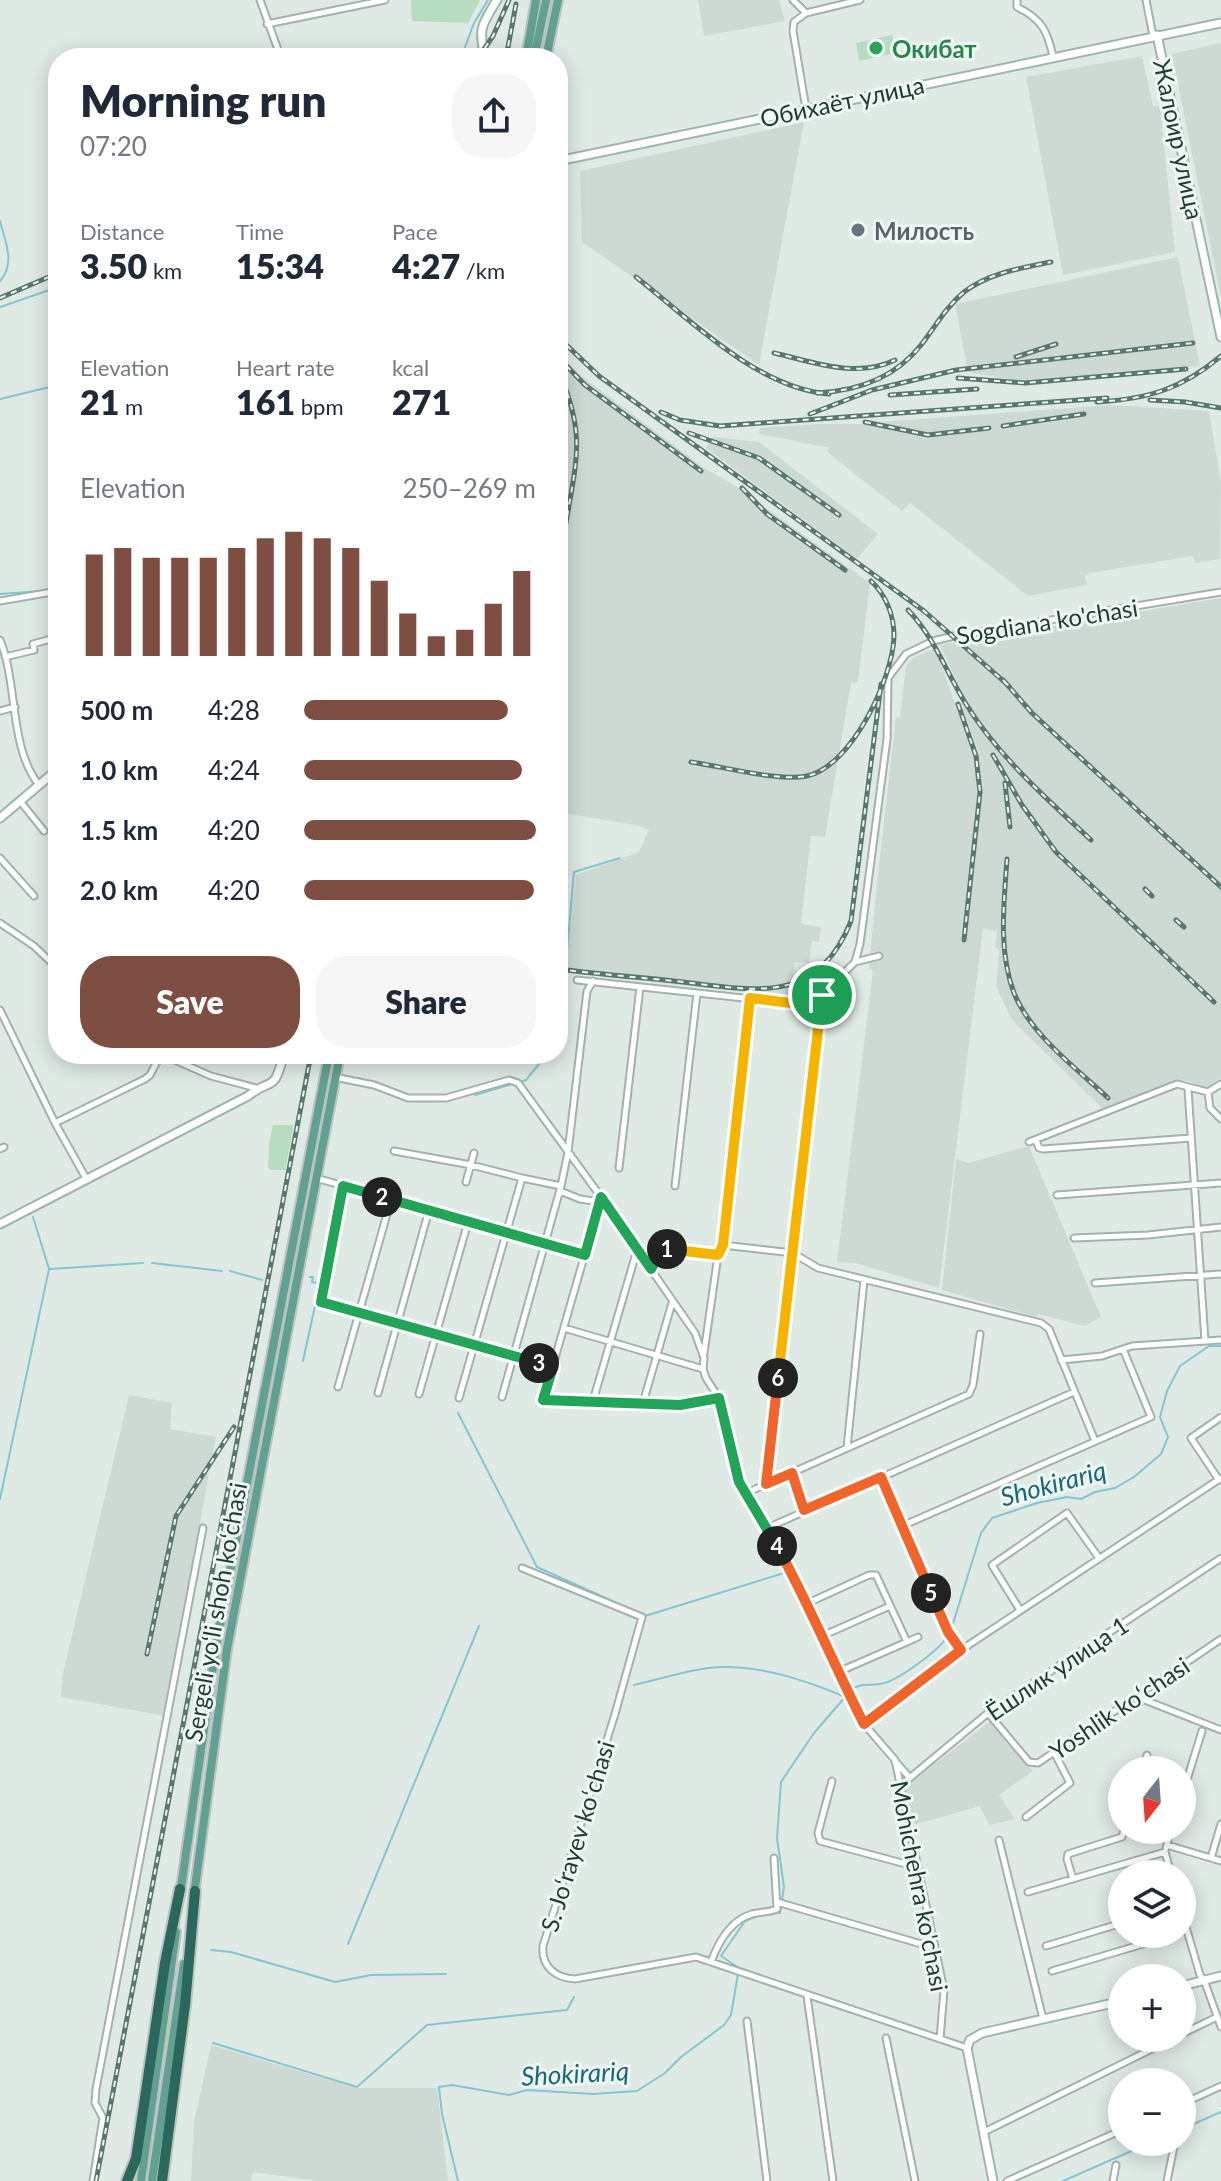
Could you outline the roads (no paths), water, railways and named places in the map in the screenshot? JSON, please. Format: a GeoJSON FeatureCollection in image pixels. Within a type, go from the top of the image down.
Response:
{"type":"FeatureCollection","features":[{"type":"Feature","properties":{"kind":"highway"},"geometry":{"type":"LineString","coordinates":[[127,2181],[136,2159],[165,1963],[180,1889]]}},
{"type":"Feature","properties":{"kind":"highway"},"geometry":{"type":"LineString","coordinates":[[162,2181],[185,2005],[195,1891]]}},
{"type":"Feature","properties":{"kind":"main road"},"geometry":{"type":"LineString","coordinates":[[528,48],[536,0]]}},
{"type":"Feature","properties":{"kind":"main road"},"geometry":{"type":"LineString","coordinates":[[536,48],[546,0]]}},
{"type":"Feature","properties":{"kind":"main road"},"geometry":{"type":"LineString","coordinates":[[548,48],[558,0]]}},
{"type":"Feature","properties":{"kind":"main road","name":"Sergeli yo‘li shoh ko‘chasi"},"geometry":{"type":"LineString","coordinates":[[141,2181],[216,1646],[327,1064]]}},
{"type":"Feature","properties":{"kind":"main road","name":"Sergeli yo‘li shoh ko‘chasi"},"geometry":{"type":"LineString","coordinates":[[152,2181],[227,1649],[337,1064]]}},
{"type":"Feature","properties":{"kind":"street"},"geometry":{"type":"LineString","coordinates":[[260,0],[277,48]]}},
{"type":"Feature","properties":{"kind":"street"},"geometry":{"type":"LineString","coordinates":[[267,24],[385,0]]}},
{"type":"Feature","properties":{"kind":"street"},"geometry":{"type":"LineString","coordinates":[[483,48],[482,25],[497,0]]}},
{"type":"Feature","properties":{"kind":"street"},"geometry":{"type":"LineString","coordinates":[[793,0],[806,13]]}},
{"type":"Feature","properties":{"kind":"street"},"geometry":{"type":"LineString","coordinates":[[806,109],[793,28],[796,20],[806,13],[860,0]]}},
{"type":"Feature","properties":{"kind":"street"},"geometry":{"type":"LineString","coordinates":[[1017,0],[1017,7],[1037,18],[1045,27],[1053,57]]}},
{"type":"Feature","properties":{"kind":"street","name":"Жалоир улица"},"geometry":{"type":"LineString","coordinates":[[1146,0],[1221,337]]}},
{"type":"Feature","properties":{"kind":"street","name":"Обихаёт улица"},"geometry":{"type":"LineString","coordinates":[[568,159],[1221,23]]}},
{"type":"Feature","properties":{"kind":"street","name":"Sogdiana ko'chasi"},"geometry":{"type":"LineString","coordinates":[[855,962],[887,739],[888,678],[906,654],[933,641],[1221,592]]}},
{"type":"Feature","properties":{"kind":"street"},"geometry":{"type":"LineString","coordinates":[[0,601],[48,593]]}},
{"type":"Feature","properties":{"kind":"street"},"geometry":{"type":"LineString","coordinates":[[0,640],[30,773],[39,785]]}},
{"type":"Feature","properties":{"kind":"street"},"geometry":{"type":"LineString","coordinates":[[5,657],[34,650],[33,644],[48,640]]}},
{"type":"Feature","properties":{"kind":"street"},"geometry":{"type":"LineString","coordinates":[[0,711],[15,707]]}},
{"type":"Feature","properties":{"kind":"street"},"geometry":{"type":"LineString","coordinates":[[0,818],[48,777]]}},
{"type":"Feature","properties":{"kind":"street"},"geometry":{"type":"LineString","coordinates":[[20,801],[44,831]]}},
{"type":"Feature","properties":{"kind":"street"},"geometry":{"type":"LineString","coordinates":[[0,858],[34,896]]}},
{"type":"Feature","properties":{"kind":"street"},"geometry":{"type":"LineString","coordinates":[[0,923],[48,959]]}},
{"type":"Feature","properties":{"kind":"street"},"geometry":{"type":"LineString","coordinates":[[577,980],[807,1005],[822,995],[855,962],[879,956]]}},
{"type":"Feature","properties":{"kind":"street"},"geometry":{"type":"LineString","coordinates":[[502,1397],[561,1189],[587,991],[593,981]]}},
{"type":"Feature","properties":{"kind":"street"},"geometry":{"type":"LineString","coordinates":[[619,1168],[640,987]]}},
{"type":"Feature","properties":{"kind":"street"},"geometry":{"type":"LineString","coordinates":[[675,1186],[697,993]]}},
{"type":"Feature","properties":{"kind":"street"},"geometry":{"type":"LineString","coordinates":[[766,1484],[822,995]]}},
{"type":"Feature","properties":{"kind":"street"},"geometry":{"type":"LineString","coordinates":[[564,1328],[703,1369],[718,1255],[723,1245],[750,998]]}},
{"type":"Feature","properties":{"kind":"street"},"geometry":{"type":"LineString","coordinates":[[0,1010],[55,1123],[87,1180]]}},
{"type":"Feature","properties":{"kind":"street"},"geometry":{"type":"LineString","coordinates":[[55,1123],[145,1079],[155,1064]]}},
{"type":"Feature","properties":{"kind":"street"},"geometry":{"type":"LineString","coordinates":[[184,1064],[211,1076],[256,1088],[275,1082],[281,1064]]}},
{"type":"Feature","properties":{"kind":"street"},"geometry":{"type":"LineString","coordinates":[[334,1077],[374,1085],[408,1098],[446,1098],[509,1080],[517,1083],[695,1333],[704,1358]]}},
{"type":"Feature","properties":{"kind":"street"},"geometry":{"type":"LineString","coordinates":[[1191,1138],[1043,1149],[1032,1141],[1177,1084],[1208,1092],[1221,1084]]}},
{"type":"Feature","properties":{"kind":"street"},"geometry":{"type":"LineString","coordinates":[[0,1224],[248,1096],[256,1088]]}},
{"type":"Feature","properties":{"kind":"street"},"geometry":{"type":"LineString","coordinates":[[1188,1089],[1205,1341]]}},
{"type":"Feature","properties":{"kind":"street"},"geometry":{"type":"LineString","coordinates":[[1208,1092],[1210,1108],[1221,1119]]}},
{"type":"Feature","properties":{"kind":"street"},"geometry":{"type":"LineString","coordinates":[[394,1151],[471,1165],[561,1189],[580,1199],[600,1200]]}},
{"type":"Feature","properties":{"kind":"street"},"geometry":{"type":"LineString","coordinates":[[466,1182],[474,1153]]}},
{"type":"Feature","properties":{"kind":"street"},"geometry":{"type":"LineString","coordinates":[[314,1178],[585,1255]]}},
{"type":"Feature","properties":{"kind":"street"},"geometry":{"type":"LineString","coordinates":[[459,1398],[522,1178]]}},
{"type":"Feature","properties":{"kind":"street"},"geometry":{"type":"LineString","coordinates":[[1057,1195],[1221,1183]]}},
{"type":"Feature","properties":{"kind":"street"},"geometry":{"type":"LineString","coordinates":[[343,1186],[321,1302],[553,1367]]}},
{"type":"Feature","properties":{"kind":"street"},"geometry":{"type":"LineString","coordinates":[[338,1387],[391,1200]]}},
{"type":"Feature","properties":{"kind":"street"},"geometry":{"type":"LineString","coordinates":[[600,1200],[543,1400],[680,1405],[719,1398]]}},
{"type":"Feature","properties":{"kind":"street"},"geometry":{"type":"LineString","coordinates":[[378,1393],[429,1210]]}},
{"type":"Feature","properties":{"kind":"street"},"geometry":{"type":"LineString","coordinates":[[419,1394],[468,1222]]}},
{"type":"Feature","properties":{"kind":"street"},"geometry":{"type":"LineString","coordinates":[[1074,1238],[1148,1235],[1221,1227]]}},
{"type":"Feature","properties":{"kind":"street"},"geometry":{"type":"LineString","coordinates":[[723,1245],[793,1253],[818,1268],[1041,1323],[1049,1329],[1095,1441]]}},
{"type":"Feature","properties":{"kind":"street"},"geometry":{"type":"LineString","coordinates":[[593,1401],[637,1249]]}},
{"type":"Feature","properties":{"kind":"street"},"geometry":{"type":"LineString","coordinates":[[651,1269],[664,1249],[718,1255]]}},
{"type":"Feature","properties":{"kind":"street"},"geometry":{"type":"LineString","coordinates":[[1095,1283],[1221,1274]]}},
{"type":"Feature","properties":{"kind":"street"},"geometry":{"type":"LineString","coordinates":[[847,1449],[864,1280]]}},
{"type":"Feature","properties":{"kind":"street"},"geometry":{"type":"LineString","coordinates":[[643,1403],[672,1302]]}},
{"type":"Feature","properties":{"kind":"street"},"geometry":{"type":"LineString","coordinates":[[744,1494],[971,1392],[980,1334]]}},
{"type":"Feature","properties":{"kind":"street"},"geometry":{"type":"LineString","coordinates":[[1061,1360],[1102,1356],[1132,1346],[1221,1340]]}},
{"type":"Feature","properties":{"kind":"street"},"geometry":{"type":"LineString","coordinates":[[902,1526],[1151,1417],[1123,1349]]}},
{"type":"Feature","properties":{"kind":"street","name":"Mohichehra ko'chasi"},"geometry":{"type":"LineString","coordinates":[[703,1369],[719,1398],[744,1494],[767,1528],[808,1603],[864,1724],[895,1760],[944,1990],[940,2039]]}},
{"type":"Feature","properties":{"kind":"street"},"geometry":{"type":"LineString","coordinates":[[767,1528],[1074,1392]]}},
{"type":"Feature","properties":{"kind":"street"},"geometry":{"type":"LineString","coordinates":[[864,1724],[961,1650],[1220,1479],[1191,1438],[1221,1417]]}},
{"type":"Feature","properties":{"kind":"street"},"geometry":{"type":"LineString","coordinates":[[792,1473],[804,1510]]}},
{"type":"Feature","properties":{"kind":"street"},"geometry":{"type":"LineString","coordinates":[[881,1477],[948,1632],[961,1650]]}},
{"type":"Feature","properties":{"kind":"street"},"geometry":{"type":"LineString","coordinates":[[1020,1610],[992,1565],[1067,1513],[1099,1558]]}},
{"type":"Feature","properties":{"kind":"street"},"geometry":{"type":"LineString","coordinates":[[93,2181],[103,2118],[95,2103],[96,2089],[203,1528]]}},
{"type":"Feature","properties":{"kind":"street","name":"Ёшлик улица 1"},"geometry":{"type":"LineString","coordinates":[[900,1787],[988,1713],[1221,1558]]}},
{"type":"Feature","properties":{"kind":"street","name":"S. Joʻrayev koʻchasi"},"geometry":{"type":"LineString","coordinates":[[522,1568],[642,1617],[543,1946],[543,1960],[555,1974],[575,1979],[687,1957],[711,1962],[967,2048]]}},
{"type":"Feature","properties":{"kind":"street"},"geometry":{"type":"LineString","coordinates":[[808,1603],[872,1574],[877,1577],[907,1642]]}},
{"type":"Feature","properties":{"kind":"street"},"geometry":{"type":"LineString","coordinates":[[822,1636],[890,1606]]}},
{"type":"Feature","properties":{"kind":"street"},"geometry":{"type":"LineString","coordinates":[[838,1672],[918,1637]]}},
{"type":"Feature","properties":{"kind":"street","name":"Yoshlik koʻchasi"},"geometry":{"type":"LineString","coordinates":[[988,1713],[1029,1762],[1038,1763],[1221,1639]]}},
{"type":"Feature","properties":{"kind":"street"},"geometry":{"type":"LineString","coordinates":[[1136,1697],[1221,1730]]}},
{"type":"Feature","properties":{"kind":"street"},"geometry":{"type":"LineString","coordinates":[[1194,1756],[1202,1731]]}},
{"type":"Feature","properties":{"kind":"street"},"geometry":{"type":"LineString","coordinates":[[1026,1817],[1069,1786],[1071,1779],[1054,1752]]}},
{"type":"Feature","properties":{"kind":"street"},"geometry":{"type":"LineString","coordinates":[[895,1760],[910,1778]]}},
{"type":"Feature","properties":{"kind":"street"},"geometry":{"type":"LineString","coordinates":[[832,1781],[818,1833],[820,1841],[917,1867]]}},
{"type":"Feature","properties":{"kind":"street"},"geometry":{"type":"LineString","coordinates":[[1211,1858],[1221,1824]]}},
{"type":"Feature","properties":{"kind":"street"},"geometry":{"type":"LineString","coordinates":[[999,1840],[1043,2019]]}},
{"type":"Feature","properties":{"kind":"street"},"geometry":{"type":"LineString","coordinates":[[1073,1879],[1068,1854],[1108,1841]]}},
{"type":"Feature","properties":{"kind":"street"},"geometry":{"type":"LineString","coordinates":[[1168,1844],[1168,1860]]}},
{"type":"Feature","properties":{"kind":"street"},"geometry":{"type":"LineString","coordinates":[[1028,1892],[1166,1849],[1221,1861]]}},
{"type":"Feature","properties":{"kind":"street"},"geometry":{"type":"LineString","coordinates":[[711,1962],[730,1929],[746,1916],[776,1911],[774,1858]]}},
{"type":"Feature","properties":{"kind":"street"},"geometry":{"type":"LineString","coordinates":[[777,1902],[936,1949]]}},
{"type":"Feature","properties":{"kind":"street"},"geometry":{"type":"LineString","coordinates":[[1046,1946],[1108,1927]]}},
{"type":"Feature","properties":{"kind":"street"},"geometry":{"type":"LineString","coordinates":[[1052,1971],[1131,1948]]}},
{"type":"Feature","properties":{"kind":"street"},"geometry":{"type":"LineString","coordinates":[[1188,1948],[1221,2027]]}},
{"type":"Feature","properties":{"kind":"street"},"geometry":{"type":"LineString","coordinates":[[1196,1982],[1221,1976]]}},
{"type":"Feature","properties":{"kind":"street"},"geometry":{"type":"LineString","coordinates":[[807,1996],[833,2181]]}},
{"type":"Feature","properties":{"kind":"street"},"geometry":{"type":"LineString","coordinates":[[993,2181],[967,2048],[970,2040],[982,2033],[1108,2004]]}},
{"type":"Feature","properties":{"kind":"street"},"geometry":{"type":"LineString","coordinates":[[1196,2027],[1217,2017]]}},
{"type":"Feature","properties":{"kind":"street"},"geometry":{"type":"LineString","coordinates":[[747,2021],[767,2181]]}},
{"type":"Feature","properties":{"kind":"street"},"geometry":{"type":"LineString","coordinates":[[886,2038],[915,2181]]}},
{"type":"Feature","properties":{"kind":"street"},"geometry":{"type":"LineString","coordinates":[[984,2132],[1146,2052]]}},
{"type":"Feature","properties":{"kind":"street"},"geometry":{"type":"LineString","coordinates":[[1196,2098],[1221,2086]]}},
{"type":"Feature","properties":{"kind":"street"},"geometry":{"type":"LineString","coordinates":[[1007,2181],[1108,2136]]}},
{"type":"Feature","properties":{"kind":"street"},"geometry":{"type":"LineString","coordinates":[[1167,2181],[1172,2156]]}},
{"type":"Feature","properties":{"kind":"street"},"geometry":{"type":"LineString","coordinates":[[1113,2181],[1116,2165]]}},
{"type":"Feature","properties":{"kind":"waterway"},"geometry":{"type":"LineString","coordinates":[[465,48],[474,23],[488,0]]}},
{"type":"Feature","properties":{"kind":"waterway"},"geometry":{"type":"LineString","coordinates":[[0,221],[8,259],[0,281]]}},
{"type":"Feature","properties":{"kind":"waterway"},"geometry":{"type":"LineString","coordinates":[[0,307],[48,290]]}},
{"type":"Feature","properties":{"kind":"waterway"},"geometry":{"type":"LineString","coordinates":[[0,399],[48,387]]}},
{"type":"Feature","properties":{"kind":"waterway"},"geometry":{"type":"LineString","coordinates":[[0,594],[48,589]]}},
{"type":"Feature","properties":{"kind":"waterway"},"geometry":{"type":"LineString","coordinates":[[568,940],[574,872],[620,858]]}},
{"type":"Feature","properties":{"kind":"waterway"},"geometry":{"type":"LineString","coordinates":[[475,1095],[526,1080],[539,1064]]}},
{"type":"Feature","properties":{"kind":"waterway"},"geometry":{"type":"LineString","coordinates":[[0,1499],[49,1269],[33,1217]]}},
{"type":"Feature","properties":{"kind":"waterway"},"geometry":{"type":"LineString","coordinates":[[50,1269],[143,1263]]}},
{"type":"Feature","properties":{"kind":"waterway"},"geometry":{"type":"LineString","coordinates":[[152,1263],[222,1271]]}},
{"type":"Feature","properties":{"kind":"waterway"},"geometry":{"type":"LineString","coordinates":[[230,1271],[262,1280]]}},
{"type":"Feature","properties":{"kind":"waterway"},"geometry":{"type":"LineString","coordinates":[[303,1361],[317,1297],[317,1283],[312,1282],[313,1277],[310,1277]]}},
{"type":"Feature","properties":{"kind":"waterway","name":"Shokirariq"},"geometry":{"type":"LineString","coordinates":[[951,1630],[981,1533],[992,1518],[1037,1503],[1067,1497],[1081,1499],[1115,1488],[1134,1477],[1161,1454],[1168,1437],[1160,1417],[1167,1391],[1180,1366],[1209,1346],[1221,1346]]}},
{"type":"Feature","properties":{"kind":"waterway"},"geometry":{"type":"LineString","coordinates":[[458,1413],[537,1567],[645,1616],[784,1573]]}},
{"type":"Feature","properties":{"kind":"waterway"},"geometry":{"type":"LineString","coordinates":[[348,1944],[479,1626]]}},
{"type":"Feature","properties":{"kind":"waterway","name":"Shokirariq"},"geometry":{"type":"LineString","coordinates":[[850,1691],[861,1685],[880,1684],[897,1678],[927,1657],[948,1636]]}},
{"type":"Feature","properties":{"kind":"waterway"},"geometry":{"type":"LineString","coordinates":[[634,1685],[699,1669],[737,1667],[783,1675],[843,1696]]}},
{"type":"Feature","properties":{"kind":"waterway","name":"Shokirariq"},"geometry":{"type":"LineString","coordinates":[[774,1913],[780,1913],[784,1887],[777,1838],[781,1782],[814,1733],[846,1696]]}},
{"type":"Feature","properties":{"kind":"waterway","name":"Shokirariq"},"geometry":{"type":"LineString","coordinates":[[739,1968],[721,1956],[745,1921],[760,1915]]}},
{"type":"Feature","properties":{"kind":"waterway"},"geometry":{"type":"LineString","coordinates":[[211,1950],[231,1952],[335,1982],[371,1975],[446,1974]]}},
{"type":"Feature","properties":{"kind":"waterway","name":"Shokirariq"},"geometry":{"type":"LineString","coordinates":[[458,2181],[442,2114],[439,2087],[452,2085],[509,2095],[527,2090],[593,2094],[637,2091],[665,2073],[724,2025],[731,2015],[738,1974]]}},
{"type":"Feature","properties":{"kind":"waterway"},"geometry":{"type":"LineString","coordinates":[[213,2043],[357,2087],[427,2025],[567,2010],[574,1997]]}},
{"type":"Feature","properties":{"kind":"waterway"},"geometry":{"type":"LineString","coordinates":[[1196,2123],[1221,2112]]}},
{"type":"Feature","properties":{"kind":"waterway"},"geometry":{"type":"LineString","coordinates":[[1063,2181],[1120,2156]]}},
{"type":"Feature","properties":{"kind":"railway"},"geometry":{"type":"LineString","coordinates":[[485,48],[509,0]]}},
{"type":"Feature","properties":{"kind":"railway"},"geometry":{"type":"LineString","coordinates":[[508,48],[516,4]]}},
{"type":"Feature","properties":{"kind":"railway"},"geometry":{"type":"LineString","coordinates":[[817,393],[861,386],[887,374],[911,356],[964,292],[995,276],[1051,262]]}},
{"type":"Feature","properties":{"kind":"railway"},"geometry":{"type":"LineString","coordinates":[[0,298],[48,277]]}},
{"type":"Feature","properties":{"kind":"railway"},"geometry":{"type":"LineString","coordinates":[[636,277],[751,366],[802,389],[829,394]]}},
{"type":"Feature","properties":{"kind":"railway"},"geometry":{"type":"LineString","coordinates":[[810,414],[872,390],[956,370],[1193,343]]}},
{"type":"Feature","properties":{"kind":"railway"},"geometry":{"type":"LineString","coordinates":[[1016,357],[1056,344]]}},
{"type":"Feature","properties":{"kind":"railway"},"geometry":{"type":"LineString","coordinates":[[568,347],[599,376],[924,611],[1009,686]]}},
{"type":"Feature","properties":{"kind":"railway"},"geometry":{"type":"LineString","coordinates":[[774,353],[850,369],[880,366],[895,360]]}},
{"type":"Feature","properties":{"kind":"railway"},"geometry":{"type":"LineString","coordinates":[[1097,402],[1164,390],[1192,377],[1221,356]]}},
{"type":"Feature","properties":{"kind":"railway"},"geometry":{"type":"LineString","coordinates":[[568,367],[585,385],[701,471]]}},
{"type":"Feature","properties":{"kind":"railway"},"geometry":{"type":"LineString","coordinates":[[958,378],[1025,383],[1186,369]]}},
{"type":"Feature","properties":{"kind":"railway"},"geometry":{"type":"LineString","coordinates":[[890,395],[977,389]]}},
{"type":"Feature","properties":{"kind":"railway"},"geometry":{"type":"LineString","coordinates":[[568,395],[577,446],[568,511]]}},
{"type":"Feature","properties":{"kind":"railway"},"geometry":{"type":"LineString","coordinates":[[661,412],[680,420],[720,426],[1107,398]]}},
{"type":"Feature","properties":{"kind":"railway"},"geometry":{"type":"LineString","coordinates":[[1150,400],[1221,408]]}},
{"type":"Feature","properties":{"kind":"railway"},"geometry":{"type":"LineString","coordinates":[[1003,426],[1084,414]]}},
{"type":"Feature","properties":{"kind":"railway"},"geometry":{"type":"LineString","coordinates":[[865,422],[928,435],[989,428]]}},
{"type":"Feature","properties":{"kind":"railway"},"geometry":{"type":"LineString","coordinates":[[689,433],[759,458],[839,515]]}},
{"type":"Feature","properties":{"kind":"railway"},"geometry":{"type":"LineString","coordinates":[[742,488],[767,514],[845,570]]}},
{"type":"Feature","properties":{"kind":"railway"},"geometry":{"type":"LineString","coordinates":[[691,762],[795,777],[824,769],[839,756],[867,718],[892,654],[894,628],[891,613],[871,581]]}},
{"type":"Feature","properties":{"kind":"railway"},"geometry":{"type":"LineString","coordinates":[[908,610],[926,632],[966,704],[993,741],[1024,776],[1091,840]]}},
{"type":"Feature","properties":{"kind":"railway"},"geometry":{"type":"LineString","coordinates":[[1003,680],[1032,713],[1221,887]]}},
{"type":"Feature","properties":{"kind":"railway"},"geometry":{"type":"LineString","coordinates":[[568,970],[754,989],[800,981],[819,969],[836,949],[851,921],[881,684]]}},
{"type":"Feature","properties":{"kind":"railway"},"geometry":{"type":"LineString","coordinates":[[958,704],[976,756],[980,792],[964,940]]}},
{"type":"Feature","properties":{"kind":"railway"},"geometry":{"type":"LineString","coordinates":[[993,755],[1022,805],[1056,852],[1214,1002]]}},
{"type":"Feature","properties":{"kind":"railway"},"geometry":{"type":"LineString","coordinates":[[1005,783],[1010,827]]}},
{"type":"Feature","properties":{"kind":"railway"},"geometry":{"type":"LineString","coordinates":[[1007,859],[1004,943],[1014,993],[1043,1037],[1108,1098]]}},
{"type":"Feature","properties":{"kind":"railway"},"geometry":{"type":"LineString","coordinates":[[1145,889],[1152,896]]}},
{"type":"Feature","properties":{"kind":"railway"},"geometry":{"type":"LineString","coordinates":[[1176,920],[1184,927]]}},
{"type":"Feature","properties":{"kind":"railway"},"geometry":{"type":"LineString","coordinates":[[96,2181],[309,1064]]}},
{"type":"Feature","properties":{"kind":"railway"},"geometry":{"type":"LineString","coordinates":[[147,1654],[176,1516],[234,1427]]}},
{"type":"Feature","properties":{"kind":"place","name":"Окибат"},"geometry":{"type":"Point","coordinates":[876,48]}},
{"type":"Feature","properties":{"kind":"place","name":"Милость"},"geometry":{"type":"Point","coordinates":[858,230]}}]}
